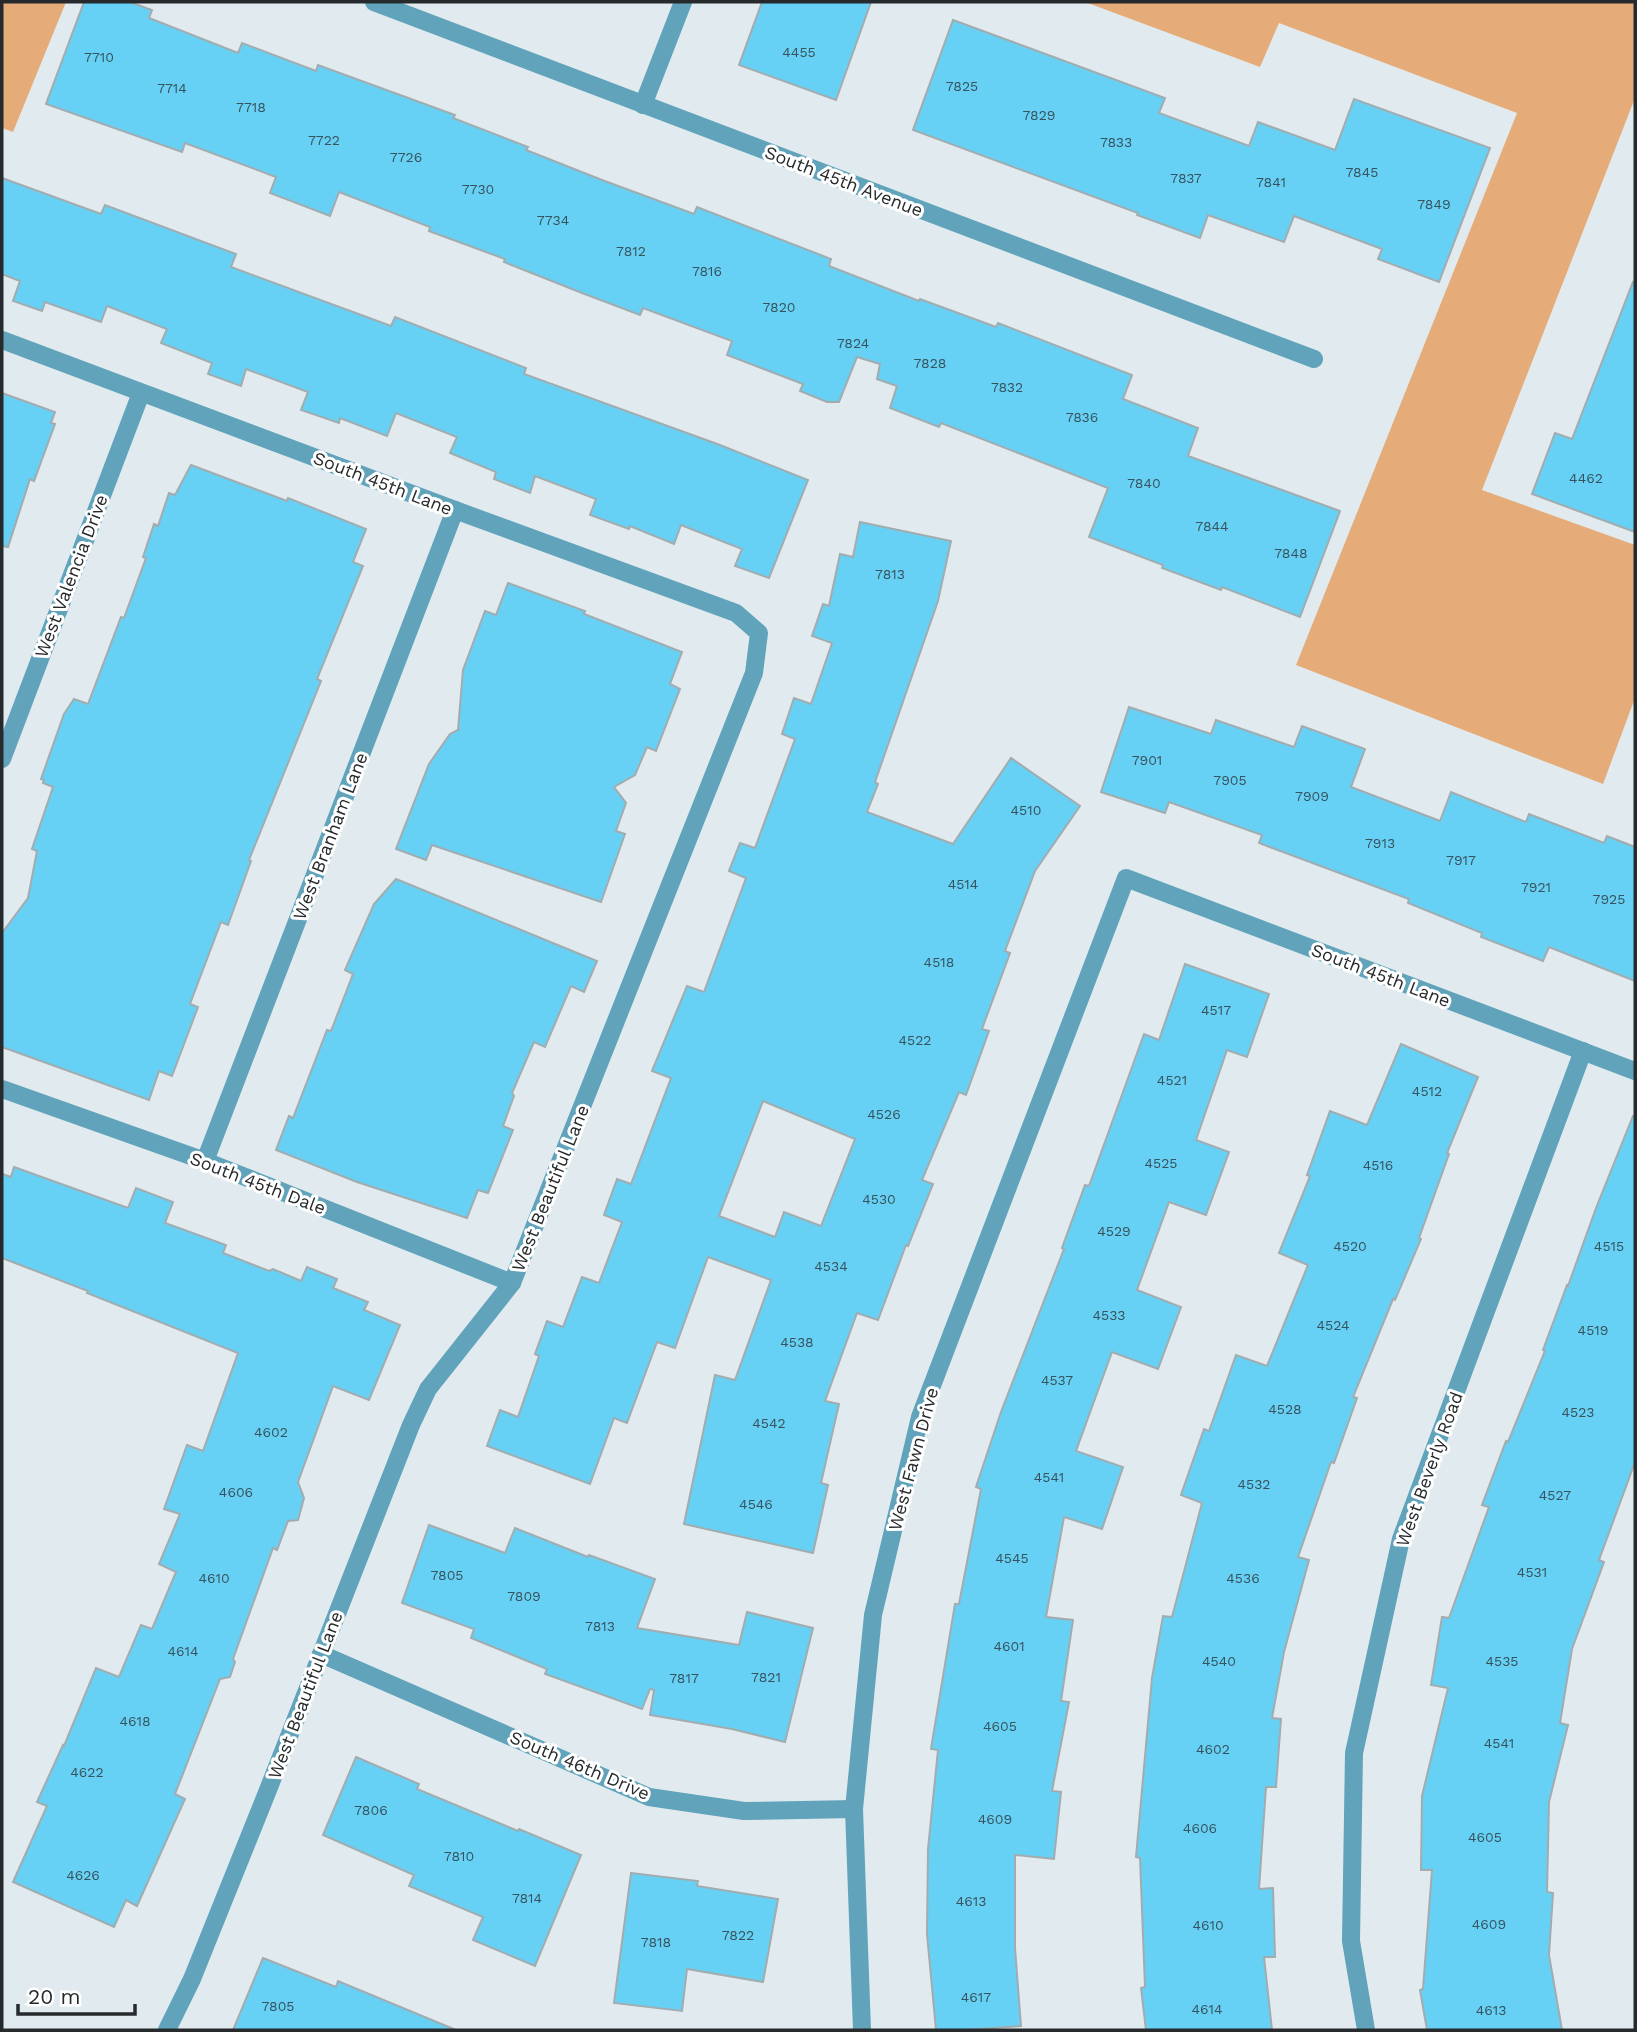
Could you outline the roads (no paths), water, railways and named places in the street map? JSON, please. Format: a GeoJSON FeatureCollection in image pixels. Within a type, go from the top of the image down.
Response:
{"type":"FeatureCollection","features":[{"type":"Feature","properties":{"kind":"street","name":"South 45th Avenue"},"geometry":{"type":"LineString","coordinates":[[374,2],[1314,359]]}},
{"type":"Feature","properties":{"kind":"street"},"geometry":{"type":"LineString","coordinates":[[643,105],[683,2]]}},
{"type":"Feature","properties":{"kind":"street","name":"South 45th Lane"},"geometry":{"type":"LineString","coordinates":[[2,340],[736,612],[759,633]]}},
{"type":"Feature","properties":{"kind":"street","name":"West Valencia Drive"},"geometry":{"type":"LineString","coordinates":[[2,760],[141,393]]}},
{"type":"Feature","properties":{"kind":"street","name":"West Branham Lane"},"geometry":{"type":"LineString","coordinates":[[205,1161],[455,510]]}},
{"type":"Feature","properties":{"kind":"street","name":"West Beautiful Lane"},"geometry":{"type":"LineString","coordinates":[[167,2030],[192,1979],[405,1437],[428,1388],[512,1283],[754,673],[759,633]]}},
{"type":"Feature","properties":{"kind":"street","name":"South 45th Lane"},"geometry":{"type":"LineString","coordinates":[[1126,878],[1635,1071]]}},
{"type":"Feature","properties":{"kind":"street","name":"West Fawn Drive"},"geometry":{"type":"LineString","coordinates":[[862,2030],[854,1809],[873,1615],[920,1417],[1126,878]]}},
{"type":"Feature","properties":{"kind":"street","name":"West Beverly Road"},"geometry":{"type":"LineString","coordinates":[[1366,2030],[1351,1941],[1354,1754],[1401,1539],[1583,1051]]}},
{"type":"Feature","properties":{"kind":"street","name":"South 45th Dale"},"geometry":{"type":"LineString","coordinates":[[2,1089],[205,1161],[512,1283]]}},
{"type":"Feature","properties":{"kind":"street","name":"South 46th Drive"},"geometry":{"type":"LineString","coordinates":[[321,1654],[649,1797],[744,1811],[854,1809]]}}]}
